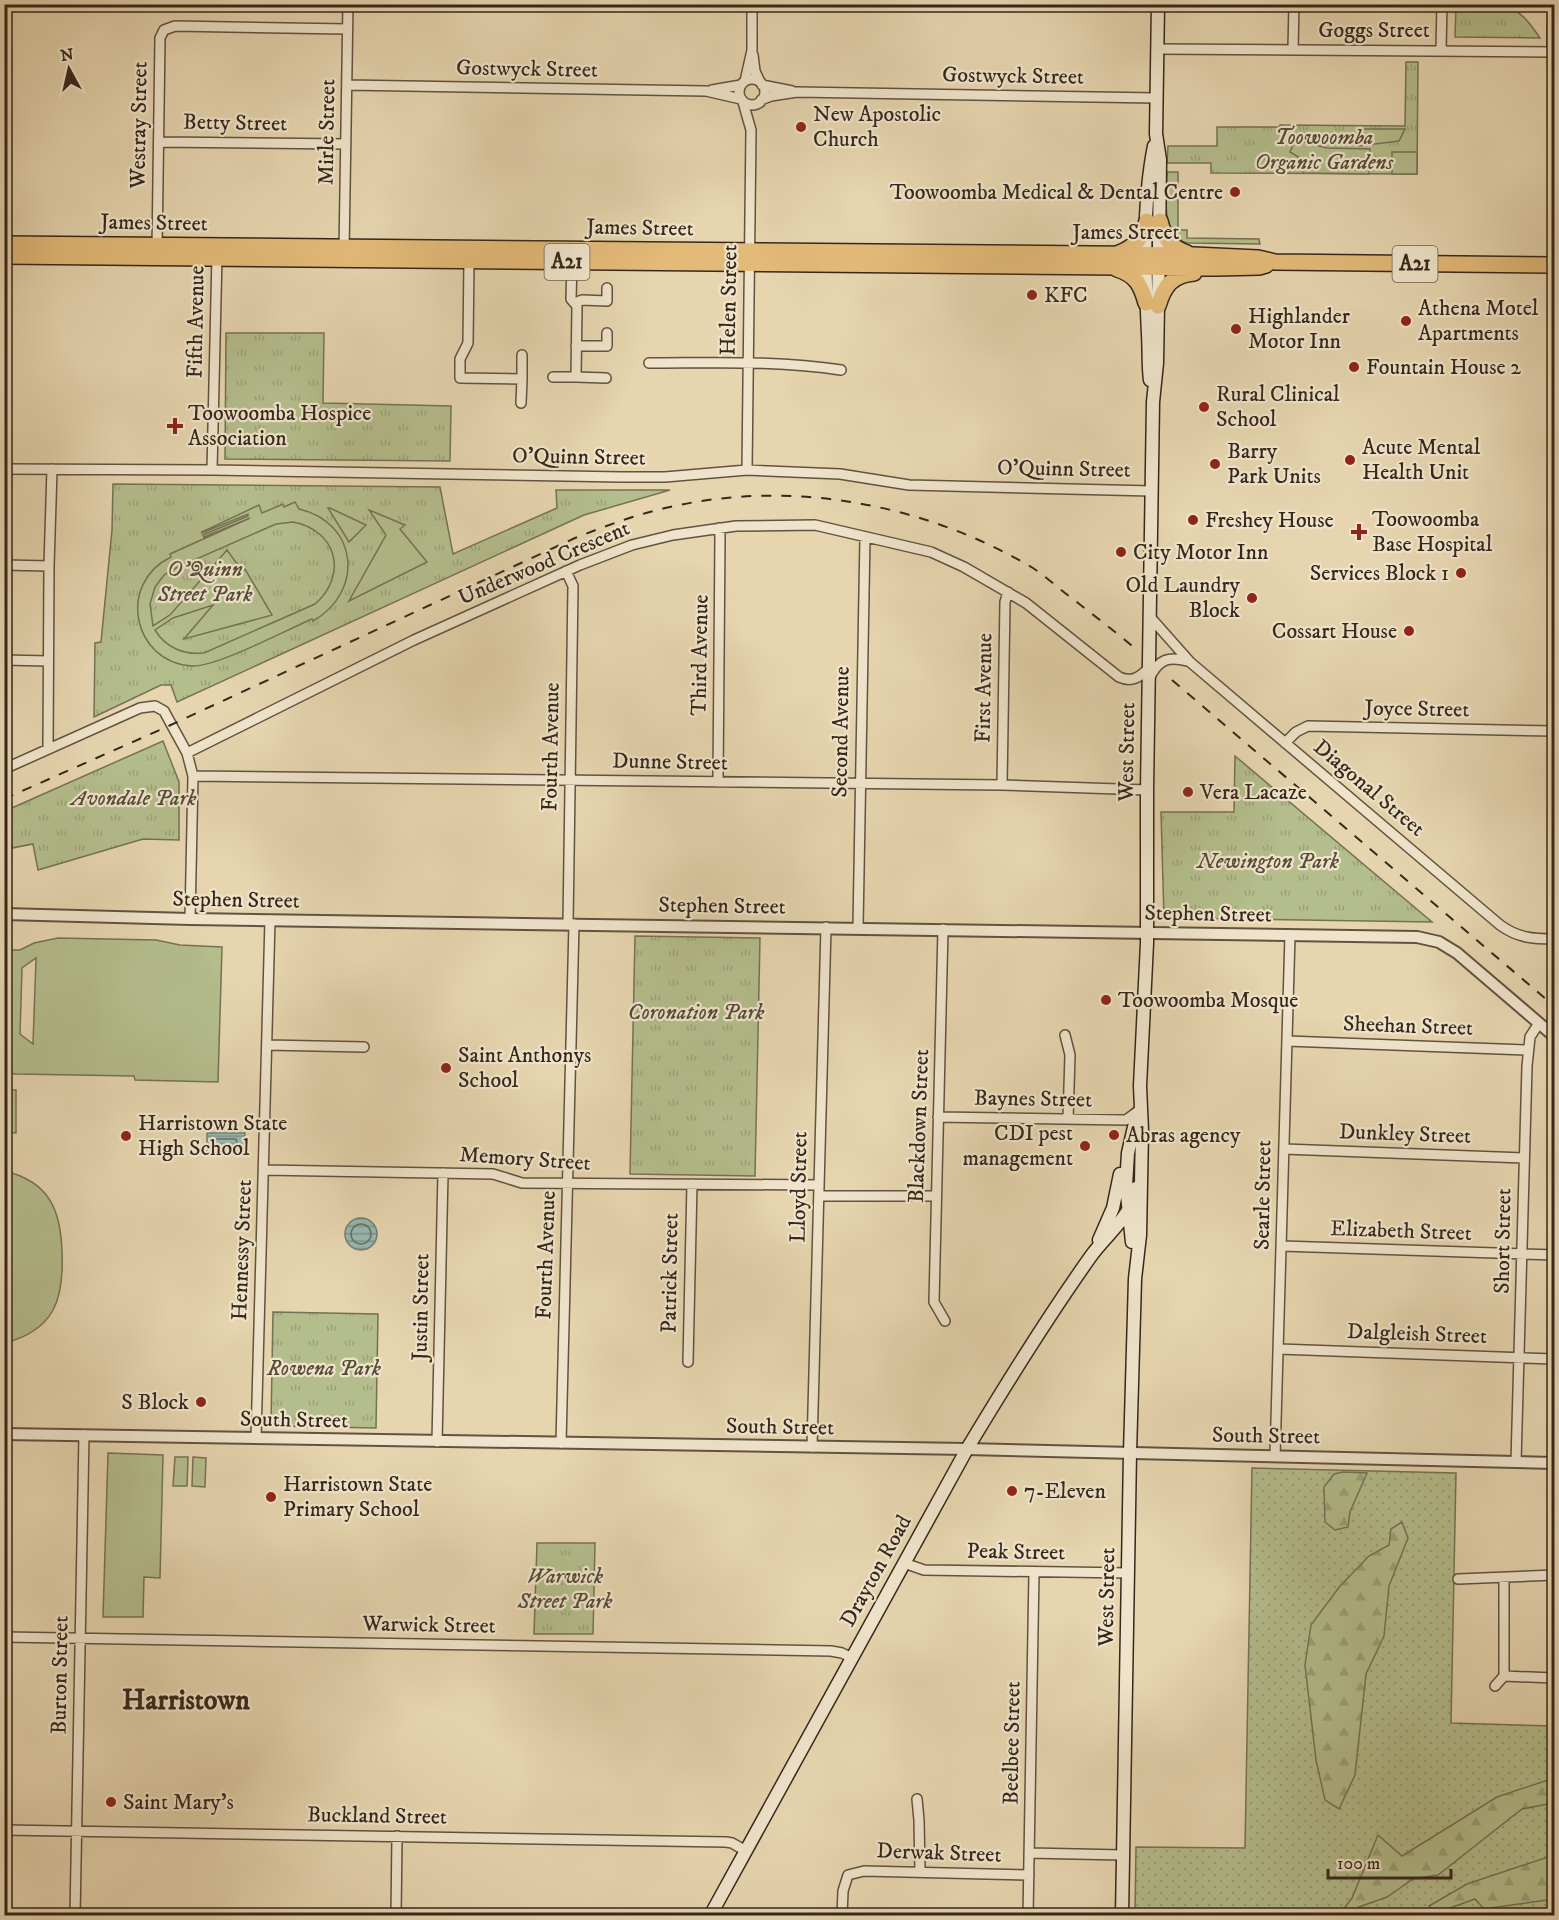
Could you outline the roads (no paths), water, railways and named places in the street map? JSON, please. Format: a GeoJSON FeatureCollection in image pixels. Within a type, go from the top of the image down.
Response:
{"type":"FeatureCollection","features":[{"type":"Feature","properties":{"kind":"highway"},"geometry":{"type":"LineString","coordinates":[[1194,255],[1170,244],[1153,221],[1136,243],[1111,261],[1136,279],[1152,305],[1175,277],[1217,268]]}},
{"type":"Feature","properties":{"kind":"highway","name":"James Street"},"geometry":{"type":"LineString","coordinates":[[4,244],[217,253],[1153,261],[1217,268],[1259,267],[1275,262]]}},
{"type":"Feature","properties":{"kind":"highway","name":"James Street"},"geometry":{"type":"LineString","coordinates":[[4,256],[157,252]]}},
{"type":"Feature","properties":{"kind":"highway","name":"James Street"},"geometry":{"type":"LineString","coordinates":[[344,254],[469,261],[572,262],[749,258]]}},
{"type":"Feature","properties":{"kind":"highway","name":"James Street"},"geometry":{"type":"LineString","coordinates":[[1153,261],[1194,255],[1257,258],[1275,262],[1554,265]]}},
{"type":"Feature","properties":{"kind":"main road","name":"West Street"},"geometry":{"type":"LineString","coordinates":[[1137,1134],[1147,932],[1153,402],[1148,368],[1152,305],[1153,221],[1160,160],[1156,134],[1158,4]]}},
{"type":"Feature","properties":{"kind":"main road"},"geometry":{"type":"LineString","coordinates":[[1092,1255],[1113,1208],[1121,1173],[1137,1134]]}},
{"type":"Feature","properties":{"kind":"main road"},"geometry":{"type":"LineString","coordinates":[[1092,1255],[1118,1224],[1134,1200],[1137,1134]]}},
{"type":"Feature","properties":{"kind":"main road"},"geometry":{"type":"LineString","coordinates":[[1135,1279],[1140,1235],[1137,1134]]}},
{"type":"Feature","properties":{"kind":"main road"},"geometry":{"type":"LineString","coordinates":[[1128,1153],[1126,1196],[1131,1225],[1135,1279]]}},
{"type":"Feature","properties":{"kind":"main road","name":"Drayton Road"},"geometry":{"type":"LineString","coordinates":[[710,1916],[967,1449],[1092,1255]]}},
{"type":"Feature","properties":{"kind":"main road","name":"West Street"},"geometry":{"type":"LineString","coordinates":[[1122,1916],[1135,1279]]}},
{"type":"Feature","properties":{"kind":"street","name":"Mirle Street"},"geometry":{"type":"LineString","coordinates":[[344,254],[348,4]]}},
{"type":"Feature","properties":{"kind":"street"},"geometry":{"type":"LineString","coordinates":[[752,4],[752,50],[755,71],[764,93],[760,102],[751,105],[742,100],[739,91],[752,50]]}},
{"type":"Feature","properties":{"kind":"street"},"geometry":{"type":"LineString","coordinates":[[1293,50],[1294,4]]}},
{"type":"Feature","properties":{"kind":"street"},"geometry":{"type":"LineString","coordinates":[[1441,50],[1442,4]]}},
{"type":"Feature","properties":{"kind":"street"},"geometry":{"type":"LineString","coordinates":[[1553,4],[1553,52]]}},
{"type":"Feature","properties":{"kind":"street","name":"Westray Street"},"geometry":{"type":"LineString","coordinates":[[157,252],[160,38],[164,30],[175,26],[347,29]]}},
{"type":"Feature","properties":{"kind":"street","name":"Goggs Street"},"geometry":{"type":"LineString","coordinates":[[1157,49],[1553,52]]}},
{"type":"Feature","properties":{"kind":"street"},"geometry":{"type":"LineString","coordinates":[[743,83],[753,79],[761,84]]}},
{"type":"Feature","properties":{"kind":"street","name":"Gostwyck Street"},"geometry":{"type":"LineString","coordinates":[[706,91],[743,83]]}},
{"type":"Feature","properties":{"kind":"street","name":"Gostwyck Street"},"geometry":{"type":"LineString","coordinates":[[761,84],[797,92]]}},
{"type":"Feature","properties":{"kind":"street","name":"Gostwyck Street"},"geometry":{"type":"LineString","coordinates":[[347,85],[706,91],[742,100]]}},
{"type":"Feature","properties":{"kind":"street","name":"Gostwyck Street"},"geometry":{"type":"LineString","coordinates":[[760,102],[771,96],[797,92],[1156,98]]}},
{"type":"Feature","properties":{"kind":"street","name":"Helen Street"},"geometry":{"type":"LineString","coordinates":[[742,100],[751,130]]}},
{"type":"Feature","properties":{"kind":"street","name":"Helen Street"},"geometry":{"type":"LineString","coordinates":[[747,470],[751,130],[760,102]]}},
{"type":"Feature","properties":{"kind":"street","name":"Betty Street"},"geometry":{"type":"LineString","coordinates":[[159,142],[346,144]]}},
{"type":"Feature","properties":{"kind":"street","name":"Fifth Avenue"},"geometry":{"type":"LineString","coordinates":[[212,470],[217,253]]}},
{"type":"Feature","properties":{"kind":"street"},"geometry":{"type":"LineString","coordinates":[[469,261],[468,343],[460,359],[460,378],[522,379]]}},
{"type":"Feature","properties":{"kind":"street"},"geometry":{"type":"LineString","coordinates":[[572,262],[571,299],[577,306],[576,377]]}},
{"type":"Feature","properties":{"kind":"street"},"geometry":{"type":"LineString","coordinates":[[574,303],[582,300],[607,301],[607,288]]}},
{"type":"Feature","properties":{"kind":"street"},"geometry":{"type":"LineString","coordinates":[[576,346],[607,346],[607,333]]}},
{"type":"Feature","properties":{"kind":"street"},"geometry":{"type":"LineString","coordinates":[[521,403],[522,355]]}},
{"type":"Feature","properties":{"kind":"street"},"geometry":{"type":"LineString","coordinates":[[649,363],[747,363],[816,366],[841,370]]}},
{"type":"Feature","properties":{"kind":"street"},"geometry":{"type":"LineString","coordinates":[[552,377],[606,378]]}},
{"type":"Feature","properties":{"kind":"street","name":"O'Quinn Street"},"geometry":{"type":"LineString","coordinates":[[4,468],[621,477],[665,477],[747,470],[840,474],[909,485],[1152,491]]}},
{"type":"Feature","properties":{"kind":"street"},"geometry":{"type":"LineString","coordinates":[[48,749],[52,469]]}},
{"type":"Feature","properties":{"kind":"street","name":"Underwood Crescent"},"geometry":{"type":"LineString","coordinates":[[187,753],[414,640],[566,571],[632,545],[673,535],[736,526],[815,525],[931,552],[964,567],[1026,603],[1119,677],[1131,680],[1149,673]]}},
{"type":"Feature","properties":{"kind":"street","name":"Third Avenue"},"geometry":{"type":"LineString","coordinates":[[718,782],[719,528]]}},
{"type":"Feature","properties":{"kind":"street","name":"Second Avenue"},"geometry":{"type":"LineString","coordinates":[[858,927],[865,537]]}},
{"type":"Feature","properties":{"kind":"street"},"geometry":{"type":"LineString","coordinates":[[4,565],[49,566]]}},
{"type":"Feature","properties":{"kind":"street","name":"Fourth Avenue"},"geometry":{"type":"LineString","coordinates":[[561,1443],[568,1183],[573,586],[566,571]]}},
{"type":"Feature","properties":{"kind":"street","name":"First Avenue"},"geometry":{"type":"LineString","coordinates":[[1002,785],[1005,602],[1008,592]]}},
{"type":"Feature","properties":{"kind":"street","name":"Diagonal Street"},"geometry":{"type":"LineString","coordinates":[[1151,618],[1190,662],[1500,925],[1513,934],[1527,938],[1554,939]]}},
{"type":"Feature","properties":{"kind":"street"},"geometry":{"type":"LineString","coordinates":[[1149,673],[1172,657],[1190,662]]}},
{"type":"Feature","properties":{"kind":"street"},"geometry":{"type":"LineString","coordinates":[[4,660],[48,661]]}},
{"type":"Feature","properties":{"kind":"street"},"geometry":{"type":"LineString","coordinates":[[4,769],[140,708],[155,706],[164,711],[187,753],[193,776],[190,919]]}},
{"type":"Feature","properties":{"kind":"street","name":"Joyce Street"},"geometry":{"type":"LineString","coordinates":[[1285,743],[1296,732],[1308,726],[1554,731]]}},
{"type":"Feature","properties":{"kind":"street","name":"Dunne Street"},"geometry":{"type":"LineString","coordinates":[[193,776],[1002,785],[1147,790]]}},
{"type":"Feature","properties":{"kind":"street","name":"Stephen Street"},"geometry":{"type":"LineString","coordinates":[[4,914],[190,919],[1417,937],[1439,942],[1457,953],[1539,1023]]}},
{"type":"Feature","properties":{"kind":"street","name":"Hennessy Street"},"geometry":{"type":"LineString","coordinates":[[256,1438],[270,920]]}},
{"type":"Feature","properties":{"kind":"street","name":"Lloyd Street"},"geometry":{"type":"LineString","coordinates":[[812,1447],[826,927]]}},
{"type":"Feature","properties":{"kind":"street","name":"Blackdown Street"},"geometry":{"type":"LineString","coordinates":[[943,929],[934,1302],[945,1321]]}},
{"type":"Feature","properties":{"kind":"street","name":"Searle Street"},"geometry":{"type":"LineString","coordinates":[[1275,1456],[1290,935]]}},
{"type":"Feature","properties":{"kind":"street"},"geometry":{"type":"LineString","coordinates":[[1539,1023],[1554,1036]]}},
{"type":"Feature","properties":{"kind":"street","name":"Short Street"},"geometry":{"type":"LineString","coordinates":[[1516,1462],[1528,1050],[1530,1037],[1539,1023]]}},
{"type":"Feature","properties":{"kind":"street"},"geometry":{"type":"LineString","coordinates":[[1065,1035],[1070,1056],[1068,1119]]}},
{"type":"Feature","properties":{"kind":"street","name":"Sheehan Street"},"geometry":{"type":"LineString","coordinates":[[1287,1041],[1528,1050]]}},
{"type":"Feature","properties":{"kind":"street"},"geometry":{"type":"LineString","coordinates":[[267,1045],[364,1047]]}},
{"type":"Feature","properties":{"kind":"street"},"geometry":{"type":"LineString","coordinates":[[1137,1134],[1126,1120],[1139,1107]]}},
{"type":"Feature","properties":{"kind":"street","name":"Baynes Street"},"geometry":{"type":"LineString","coordinates":[[938,1117],[1126,1120]]}},
{"type":"Feature","properties":{"kind":"street","name":"Dunkley Street"},"geometry":{"type":"LineString","coordinates":[[1284,1149],[1524,1158]]}},
{"type":"Feature","properties":{"kind":"street","name":"Memory Street"},"geometry":{"type":"LineString","coordinates":[[264,1170],[493,1174],[522,1183],[819,1185]]}},
{"type":"Feature","properties":{"kind":"street","name":"Justin Street"},"geometry":{"type":"LineString","coordinates":[[437,1442],[443,1173]]}},
{"type":"Feature","properties":{"kind":"street","name":"Patrick Street"},"geometry":{"type":"LineString","coordinates":[[688,1362],[692,1184]]}},
{"type":"Feature","properties":{"kind":"street"},"geometry":{"type":"LineString","coordinates":[[819,1196],[936,1196]]}},
{"type":"Feature","properties":{"kind":"street","name":"Elizabeth Street"},"geometry":{"type":"LineString","coordinates":[[1282,1246],[1554,1255]]}},
{"type":"Feature","properties":{"kind":"street","name":"Dalgleish Street"},"geometry":{"type":"LineString","coordinates":[[1279,1349],[1554,1359]]}},
{"type":"Feature","properties":{"kind":"street","name":"South Street"},"geometry":{"type":"LineString","coordinates":[[4,1434],[967,1449],[1554,1463]]}},
{"type":"Feature","properties":{"kind":"street","name":"Burton Street"},"geometry":{"type":"LineString","coordinates":[[75,1916],[84,1435]]}},
{"type":"Feature","properties":{"kind":"street","name":"Peak Street"},"geometry":{"type":"LineString","coordinates":[[904,1563],[924,1570],[1129,1573]]}},
{"type":"Feature","properties":{"kind":"street","name":"Beelbee Street"},"geometry":{"type":"LineString","coordinates":[[1028,1916],[1034,1572]]}},
{"type":"Feature","properties":{"kind":"street"},"geometry":{"type":"LineString","coordinates":[[1458,1580],[1554,1575]]}},
{"type":"Feature","properties":{"kind":"street"},"geometry":{"type":"LineString","coordinates":[[1495,1686],[1504,1676],[1504,1578]]}},
{"type":"Feature","properties":{"kind":"street","name":"Warwick Street"},"geometry":{"type":"LineString","coordinates":[[4,1637],[831,1651],[843,1653],[852,1658]]}},
{"type":"Feature","properties":{"kind":"street"},"geometry":{"type":"LineString","coordinates":[[1504,1676],[1554,1678]]}},
{"type":"Feature","properties":{"kind":"street"},"geometry":{"type":"LineString","coordinates":[[917,1799],[920,1871]]}},
{"type":"Feature","properties":{"kind":"street","name":"Buckland Street"},"geometry":{"type":"LineString","coordinates":[[4,1830],[726,1842],[746,1851]]}},
{"type":"Feature","properties":{"kind":"street"},"geometry":{"type":"LineString","coordinates":[[396,1916],[397,1836]]}},
{"type":"Feature","properties":{"kind":"street","name":"Derwak Street"},"geometry":{"type":"LineString","coordinates":[[1029,1853],[1123,1855]]}},
{"type":"Feature","properties":{"kind":"street","name":"Derwak Street"},"geometry":{"type":"LineString","coordinates":[[843,1916],[843,1891],[848,1875],[864,1871],[1029,1875]]}},
{"type":"Feature","properties":{"kind":"water"},"geometry":{"type":"Polygon","coordinates":[[[207,1133],[245,1133],[244,1154],[207,1154],[207,1133]]]}},
{"type":"Feature","properties":{"kind":"water"},"geometry":{"type":"Polygon","coordinates":[[[361,1218],[373,1222],[377,1234],[373,1246],[361,1250],[349,1246],[345,1234],[349,1222],[361,1218]]]}},
{"type":"Feature","properties":{"kind":"railway"},"geometry":{"type":"LineString","coordinates":[[4,799],[162,729],[575,538],[646,513],[716,499],[763,496],[810,497],[857,503],[903,513],[948,528],[991,546],[1033,568],[1136,649]]}},
{"type":"Feature","properties":{"kind":"railway"},"geometry":{"type":"LineString","coordinates":[[1172,680],[1554,1006]]}},
{"type":"Feature","properties":{"kind":"place","name":"New Apostolic Church"},"geometry":{"type":"Point","coordinates":[801,127]}},
{"type":"Feature","properties":{"kind":"place","name":"Toowoomba Medical & Dental Centre"},"geometry":{"type":"Point","coordinates":[1235,192]}},
{"type":"Feature","properties":{"kind":"place","name":"KFC"},"geometry":{"type":"Point","coordinates":[1032,295]}},
{"type":"Feature","properties":{"kind":"place","name":"Athena Motel Apartments"},"geometry":{"type":"Point","coordinates":[1406,321]}},
{"type":"Feature","properties":{"kind":"place","name":"Highlander Motor Inn"},"geometry":{"type":"Point","coordinates":[1236,329]}},
{"type":"Feature","properties":{"kind":"place","name":"Fountain House 2"},"geometry":{"type":"Point","coordinates":[1354,367]}},
{"type":"Feature","properties":{"kind":"place","name":"Rural Clinical School"},"geometry":{"type":"Point","coordinates":[1204,407]}},
{"type":"Feature","properties":{"kind":"place","name":"Toowoomba Hospice Association"},"geometry":{"type":"Point","coordinates":[175,426]}},
{"type":"Feature","properties":{"kind":"place","name":"Acute Mental Health Unit"},"geometry":{"type":"Point","coordinates":[1350,460]}},
{"type":"Feature","properties":{"kind":"place","name":"Barry Park Units"},"geometry":{"type":"Point","coordinates":[1215,464]}},
{"type":"Feature","properties":{"kind":"place","name":"Freshey House"},"geometry":{"type":"Point","coordinates":[1193,520]}},
{"type":"Feature","properties":{"kind":"place","name":"Toowoomba Base Hospital"},"geometry":{"type":"Point","coordinates":[1359,532]}},
{"type":"Feature","properties":{"kind":"place","name":"City Motor Inn"},"geometry":{"type":"Point","coordinates":[1121,552]}},
{"type":"Feature","properties":{"kind":"place","name":"Services Block 1"},"geometry":{"type":"Point","coordinates":[1461,573]}},
{"type":"Feature","properties":{"kind":"place","name":"Old Laundry Block"},"geometry":{"type":"Point","coordinates":[1252,598]}},
{"type":"Feature","properties":{"kind":"place","name":"Cossart House"},"geometry":{"type":"Point","coordinates":[1409,631]}},
{"type":"Feature","properties":{"kind":"place","name":"Vera Lacaze"},"geometry":{"type":"Point","coordinates":[1188,792]}},
{"type":"Feature","properties":{"kind":"place","name":"Toowoomba Mosque"},"geometry":{"type":"Point","coordinates":[1106,1000]}},
{"type":"Feature","properties":{"kind":"place","name":"Saint Anthonys School"},"geometry":{"type":"Point","coordinates":[446,1068]}},
{"type":"Feature","properties":{"kind":"place","name":"Abras agency"},"geometry":{"type":"Point","coordinates":[1114,1135]}},
{"type":"Feature","properties":{"kind":"place","name":"Harristown State High School"},"geometry":{"type":"Point","coordinates":[126,1136]}},
{"type":"Feature","properties":{"kind":"place","name":"CDI pest management"},"geometry":{"type":"Point","coordinates":[1085,1146]}},
{"type":"Feature","properties":{"kind":"place","name":"S Block"},"geometry":{"type":"Point","coordinates":[201,1402]}},
{"type":"Feature","properties":{"kind":"place","name":"7-Eleven"},"geometry":{"type":"Point","coordinates":[1012,1491]}},
{"type":"Feature","properties":{"kind":"place","name":"Harristown State Primary School"},"geometry":{"type":"Point","coordinates":[271,1497]}},
{"type":"Feature","properties":{"kind":"place","name":"Saint Mary's"},"geometry":{"type":"Point","coordinates":[111,1802]}},
{"type":"Feature","properties":{"kind":"district","name":"Harristown"},"geometry":{"type":"Point","coordinates":[186,1700]}},
{"type":"Feature","properties":{"kind":"park label","name":"Toowoomba Organic Gardens"},"geometry":{"type":"Point","coordinates":[1324,150]}},
{"type":"Feature","properties":{"kind":"park label","name":"O'Quinn Street Park"},"geometry":{"type":"Point","coordinates":[205,582]}},
{"type":"Feature","properties":{"kind":"park label","name":"Avondale Park"},"geometry":{"type":"Point","coordinates":[134,798]}},
{"type":"Feature","properties":{"kind":"park label","name":"Newington Park"},"geometry":{"type":"Point","coordinates":[1268,861]}},
{"type":"Feature","properties":{"kind":"park label","name":"Coronation Park"},"geometry":{"type":"Point","coordinates":[696,1012]}},
{"type":"Feature","properties":{"kind":"park label","name":"Rowena Park"},"geometry":{"type":"Point","coordinates":[324,1368]}},
{"type":"Feature","properties":{"kind":"park label","name":"Warwick Street Park"},"geometry":{"type":"Point","coordinates":[565,1589]}}]}
